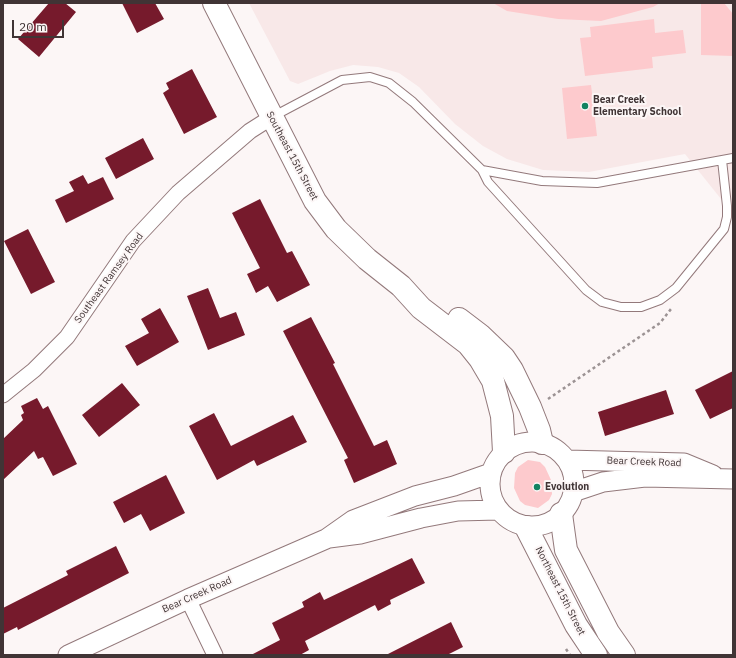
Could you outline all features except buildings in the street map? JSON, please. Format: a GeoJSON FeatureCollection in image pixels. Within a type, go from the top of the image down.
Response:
{"type":"FeatureCollection","features":[{"type":"Feature","properties":{"kind":"main road","name":"Southeast 15th Street"},"geometry":{"type":"LineString","coordinates":[[214,3],[315,201],[336,229],[367,259],[401,286],[421,308],[468,344],[480,359],[493,381],[502,416],[504,452]]}},
{"type":"Feature","properties":{"kind":"main road","name":"Southeast 15th Street"},"geometry":{"type":"LineString","coordinates":[[401,286],[429,298],[480,335],[504,358],[512,370],[530,407],[539,430],[542,443]]}},
{"type":"Feature","properties":{"kind":"main road"},"geometry":{"type":"LineString","coordinates":[[561,514],[566,550],[608,632],[624,655]]}},
{"type":"Feature","properties":{"kind":"main road","name":"Northeast 15th Street"},"geometry":{"type":"LineString","coordinates":[[526,526],[576,625],[596,655]]}},
{"type":"Feature","properties":{"kind":"street","name":"Southeast Ramsey Road"},"geometry":{"type":"LineString","coordinates":[[3,395],[34,370],[67,337],[134,241],[178,194],[250,131],[272,117]]}},
{"type":"Feature","properties":{"kind":"street"},"geometry":{"type":"LineString","coordinates":[[528,442],[542,443],[560,452],[567,460],[573,475],[574,492],[569,504],[552,522],[541,525],[526,526],[507,518],[498,510],[491,492],[491,473],[496,462],[504,452],[516,445],[528,442]]}},
{"type":"Feature","properties":{"kind":"street","name":"Bear Creek Road"},"geometry":{"type":"LineString","coordinates":[[567,460],[684,463],[725,478]]}},
{"type":"Feature","properties":{"kind":"street","name":"Bear Creek Road"},"geometry":{"type":"LineString","coordinates":[[68,655],[188,599],[326,538],[353,520],[415,496],[454,486],[491,473]]}},
{"type":"Feature","properties":{"kind":"street","name":"Bear Creek Road"},"geometry":{"type":"LineString","coordinates":[[574,492],[604,482],[645,477],[683,479],[725,478]]}},
{"type":"Feature","properties":{"kind":"street","name":"Bear Creek Road"},"geometry":{"type":"LineString","coordinates":[[326,538],[360,534],[421,518],[458,511],[498,510]]}},
{"type":"Feature","properties":{"kind":"street"},"geometry":{"type":"LineString","coordinates":[[188,599],[215,655]]}},
{"type":"Feature","properties":{"kind":"lane"},"geometry":{"type":"LineString","coordinates":[[272,117],[342,80],[370,77],[389,83],[413,102],[482,170],[488,182],[586,290],[602,302],[621,307],[641,307],[660,300],[676,288],[724,229],[728,206],[722,160]]}},
{"type":"Feature","properties":{"kind":"lane"},"geometry":{"type":"LineString","coordinates":[[482,170],[542,181],[597,183],[733,158]]}},
{"type":"Feature","properties":{"kind":"path"},"geometry":{"type":"LineString","coordinates":[[546,400],[660,323],[674,305]]}},
{"type":"Feature","properties":{"kind":"shaded area","name":"Bear Creek Elementary School"},"geometry":{"type":"Polygon","coordinates":[[[249,3],[733,3],[733,214],[685,154],[589,172],[543,170],[507,159],[483,146],[455,124],[419,87],[399,73],[378,67],[353,65],[330,71],[298,84],[290,81],[249,3]]]}},
{"type":"Feature","properties":{"kind":"shaded area"},"geometry":{"type":"Polygon","coordinates":[[[493,3],[660,3],[653,7],[601,21],[558,19],[507,11],[493,3]]]}},
{"type":"Feature","properties":{"kind":"shaded area"},"geometry":{"type":"Polygon","coordinates":[[[701,3],[724,3],[733,14],[733,56],[701,55],[701,3]]]}},
{"type":"Feature","properties":{"kind":"shaded area"},"geometry":{"type":"Polygon","coordinates":[[[654,19],[655,33],[683,30],[686,53],[652,57],[653,68],[585,76],[580,38],[591,37],[590,27],[654,19]]]}},
{"type":"Feature","properties":{"kind":"shaded area"},"geometry":{"type":"Polygon","coordinates":[[[591,85],[597,136],[567,139],[562,88],[591,85]]]}},
{"type":"Feature","properties":{"kind":"shaded area"},"geometry":{"type":"Polygon","coordinates":[[[528,460],[540,462],[545,467],[551,480],[552,494],[549,500],[538,508],[525,505],[520,501],[514,488],[515,473],[518,467],[528,460]]]}},
{"type":"Feature","properties":{"kind":"place","name":"Bear Creek Elementary School"},"geometry":{"type":"Point","coordinates":[585,106]}},
{"type":"Feature","properties":{"kind":"place","name":"Evolution"},"geometry":{"type":"Point","coordinates":[537,487]}}]}
